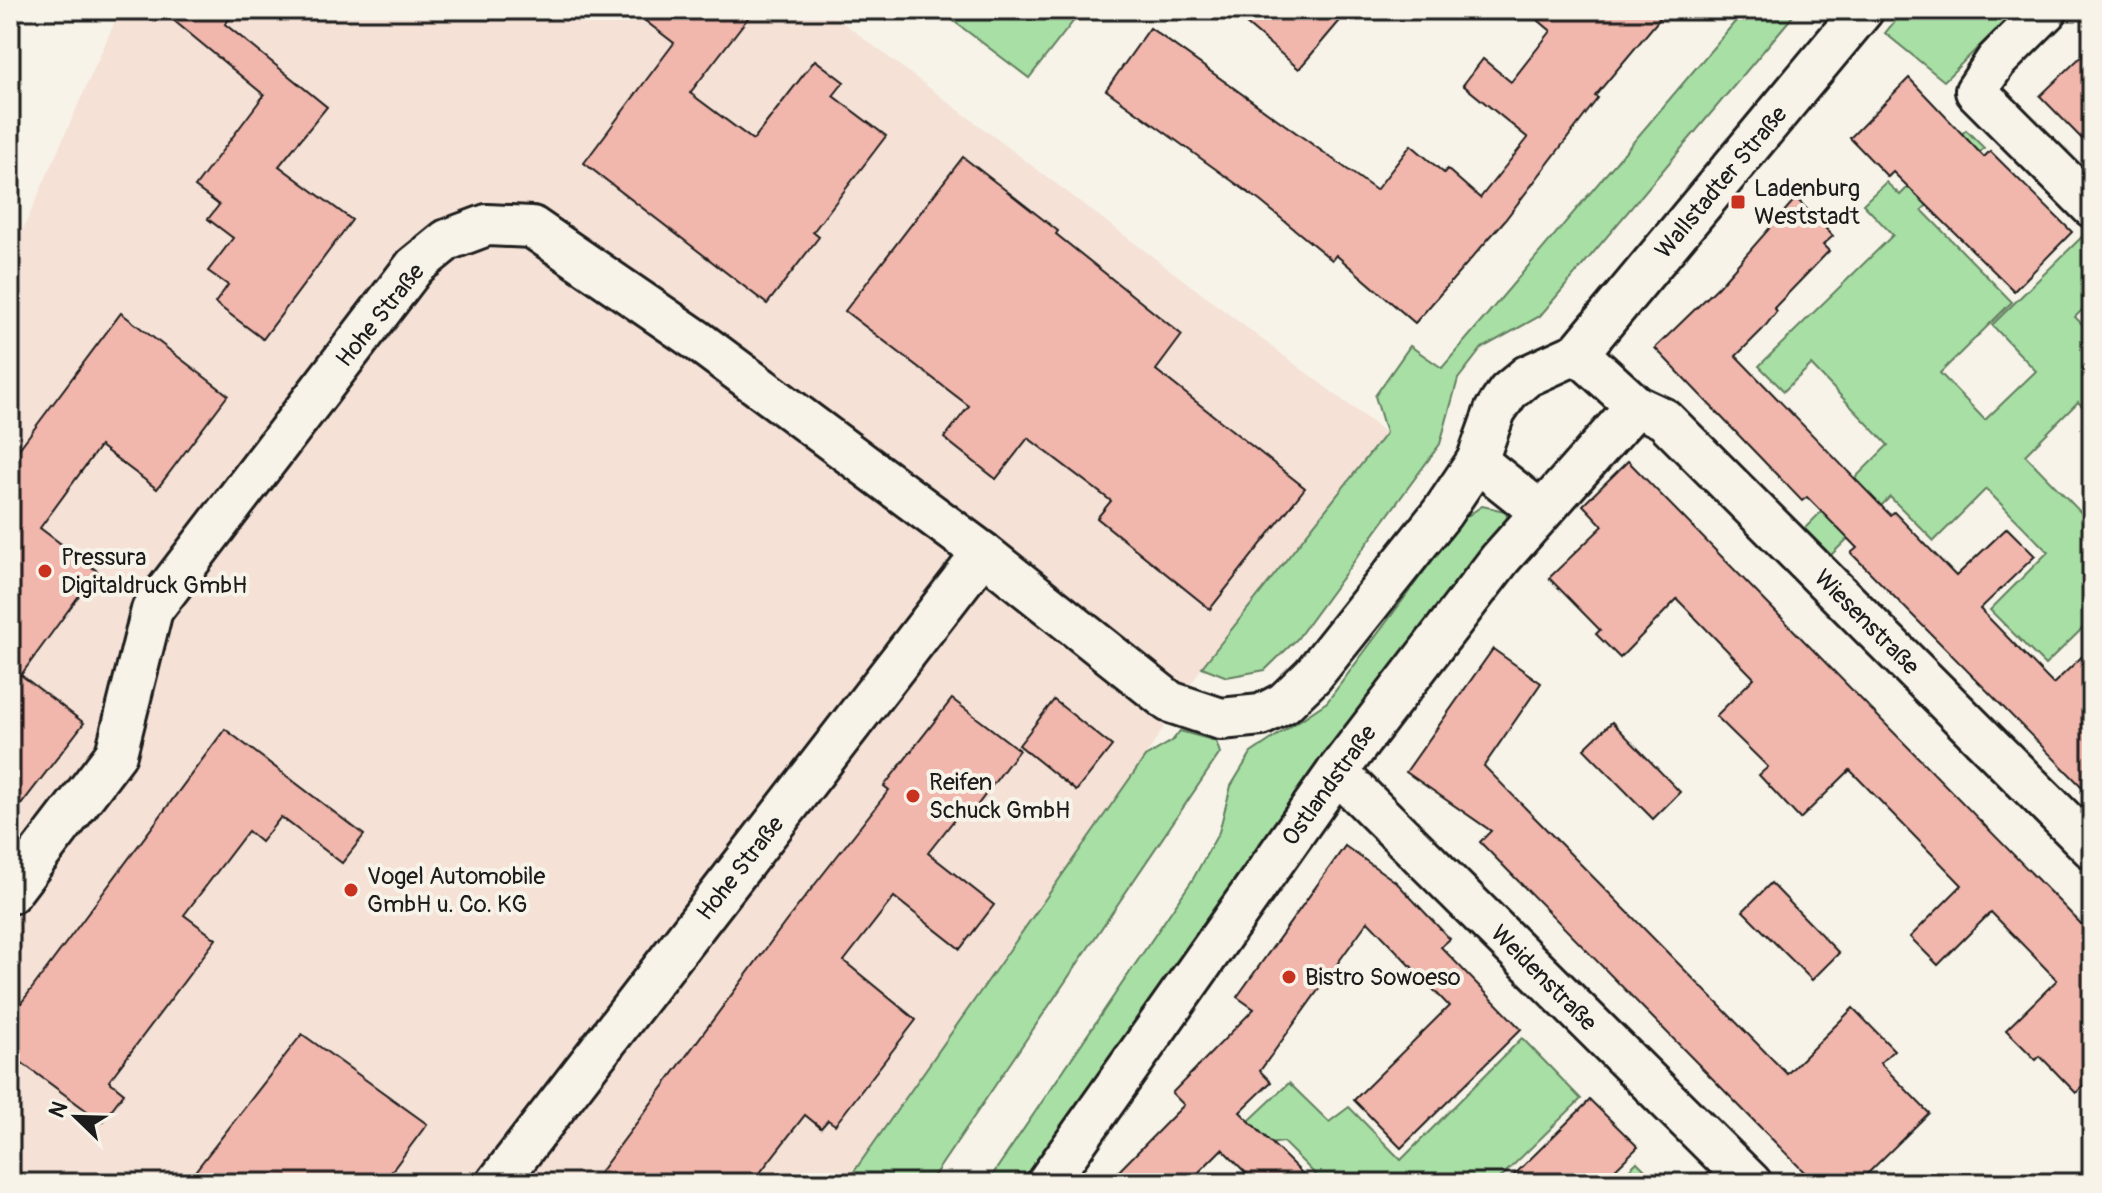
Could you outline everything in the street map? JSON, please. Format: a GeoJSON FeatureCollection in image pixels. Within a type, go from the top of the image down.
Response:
{"type":"FeatureCollection","features":[{"type":"Feature","properties":{"kind":"street","name":"Wallstadter Straße"},"geometry":{"type":"LineString","coordinates":[[1578,353],[1863,10]]}},
{"type":"Feature","properties":{"kind":"street"},"geometry":{"type":"LineString","coordinates":[[2047,10],[1996,61],[1976,91],[2092,207]]}},
{"type":"Feature","properties":{"kind":"street","name":"Hohe Straße"},"geometry":{"type":"LineString","coordinates":[[10,893],[116,754],[152,610],[415,266],[447,240],[487,225],[532,227],[698,341],[983,553],[1170,702],[1221,719],[1261,715],[1284,703],[1313,675],[1442,513],[1477,461]]}},
{"type":"Feature","properties":{"kind":"street","name":"Wiesenstraße"},"geometry":{"type":"LineString","coordinates":[[1578,353],[1636,406],[1664,419],[2092,848]]}},
{"type":"Feature","properties":{"kind":"street"},"geometry":{"type":"LineString","coordinates":[[1541,512],[1477,461],[1495,411],[1508,392],[1527,376],[1578,353]]}},
{"type":"Feature","properties":{"kind":"street","name":"Ostlandstraße"},"geometry":{"type":"LineString","coordinates":[[1049,1182],[1337,772],[1541,512],[1636,406]]}},
{"type":"Feature","properties":{"kind":"street","name":"Hohe Straße"},"geometry":{"type":"LineString","coordinates":[[497,1183],[983,553]]}},
{"type":"Feature","properties":{"kind":"street","name":"Weidenstraße"},"geometry":{"type":"LineString","coordinates":[[1337,772],[1751,1183]]}},
{"type":"Feature","properties":{"kind":"shaded area"},"geometry":{"type":"Polygon","coordinates":[[[120,10],[826,10],[1386,433],[1202,667],[1145,757],[846,1183],[10,1183],[10,259],[120,10]]]}},
{"type":"Feature","properties":{"kind":"green space"},"geometry":{"type":"Polygon","coordinates":[[[939,10],[1082,10],[1029,78],[939,10]]]}},
{"type":"Feature","properties":{"kind":"green space"},"geometry":{"type":"Polygon","coordinates":[[[1745,10],[1798,10],[1540,316],[1482,348],[1458,379],[1440,444],[1297,639],[1265,670],[1227,677],[1202,667],[1386,433],[1375,396],[1410,346],[1442,368],[1745,10]]]}},
{"type":"Feature","properties":{"kind":"green space"},"geometry":{"type":"Polygon","coordinates":[[[1904,10],[2016,10],[1944,81],[1885,33],[1904,10]]]}},
{"type":"Feature","properties":{"kind":"green space"},"geometry":{"type":"Polygon","coordinates":[[[1966,130],[1984,148],[1922,210],[2012,302],[1940,373],[1985,420],[2036,371],[1992,325],[2092,227],[2092,300],[2075,317],[2092,334],[2092,416],[2078,402],[2025,455],[2092,524],[2092,619],[2045,665],[1990,610],[2048,552],[1986,489],[1934,541],[1890,497],[1830,556],[1804,529],[1888,445],[1811,365],[1784,391],[1759,366],[1893,235],[1863,204],[1886,182],[1900,195],[1966,130]]]}},
{"type":"Feature","properties":{"kind":"green space"},"geometry":{"type":"Polygon","coordinates":[[[1482,506],[1505,511],[1510,524],[1038,1183],[987,1183],[1193,879],[1219,832],[1231,786],[1251,753],[1327,702],[1463,519],[1482,506]]]}},
{"type":"Feature","properties":{"kind":"green space"},"geometry":{"type":"Polygon","coordinates":[[[1180,731],[1216,741],[1220,753],[929,1183],[846,1183],[1145,757],[1172,741],[1180,731]]]}},
{"type":"Feature","properties":{"kind":"green space"},"geometry":{"type":"Polygon","coordinates":[[[1522,1038],[1581,1099],[1495,1183],[1324,1183],[1283,1142],[1217,1151],[1289,1083],[1329,1122],[1349,1107],[1401,1160],[1522,1038]]]}},
{"type":"Feature","properties":{"kind":"green space"},"geometry":{"type":"Polygon","coordinates":[[[1637,1162],[1658,1183],[1615,1183],[1637,1162]]]}},
{"type":"Feature","properties":{"kind":"building"},"geometry":{"type":"Polygon","coordinates":[[[161,10],[237,10],[225,24],[327,107],[279,166],[352,220],[263,339],[215,303],[228,285],[208,271],[233,238],[208,219],[219,205],[195,187],[264,95],[161,10]]]}},
{"type":"Feature","properties":{"kind":"building"},"geometry":{"type":"Polygon","coordinates":[[[631,10],[754,10],[690,93],[753,140],[815,60],[844,82],[833,96],[886,136],[813,232],[819,237],[767,304],[584,163],[674,43],[631,10]]]}},
{"type":"Feature","properties":{"kind":"building"},"geometry":{"type":"Polygon","coordinates":[[[1230,10],[1349,10],[1299,69],[1230,10]]]}},
{"type":"Feature","properties":{"kind":"building"},"geometry":{"type":"Polygon","coordinates":[[[1526,10],[1667,10],[1595,96],[1598,98],[1505,220],[1415,323],[1336,255],[1332,260],[1260,201],[1106,90],[1150,28],[1376,190],[1411,145],[1444,173],[1447,169],[1480,198],[1528,138],[1463,85],[1483,59],[1511,82],[1551,31],[1526,10]]]}},
{"type":"Feature","properties":{"kind":"building"},"geometry":{"type":"Polygon","coordinates":[[[2092,46],[2092,149],[2040,96],[2092,46]]]}},
{"type":"Feature","properties":{"kind":"building"},"geometry":{"type":"Polygon","coordinates":[[[1909,78],[1984,157],[1990,151],[2072,232],[2014,291],[1893,172],[1888,177],[1850,138],[1909,78]]]}},
{"type":"Feature","properties":{"kind":"building"},"geometry":{"type":"Polygon","coordinates":[[[963,157],[1058,231],[1056,234],[1182,335],[1156,370],[1305,488],[1210,609],[1097,518],[1111,501],[1028,438],[996,479],[944,438],[969,406],[845,311],[963,157]]]}},
{"type":"Feature","properties":{"kind":"building"},"geometry":{"type":"Polygon","coordinates":[[[1796,198],[1833,236],[1823,245],[1829,251],[1774,308],[1777,311],[1762,330],[1736,356],[1890,515],[1894,512],[1956,576],[2007,528],[2035,556],[1980,609],[2053,684],[2092,647],[2092,797],[1851,553],[1857,548],[1807,497],[1802,501],[1655,348],[1718,287],[1796,198]]]}},
{"type":"Feature","properties":{"kind":"building"},"geometry":{"type":"Polygon","coordinates":[[[121,313],[228,395],[157,489],[100,446],[40,528],[97,571],[21,675],[84,723],[10,819],[10,461],[121,313]]]}},
{"type":"Feature","properties":{"kind":"building"},"geometry":{"type":"Polygon","coordinates":[[[1628,461],[2092,935],[2092,1078],[2076,1093],[2040,1056],[2036,1060],[2006,1030],[2057,980],[1991,912],[1938,965],[1910,937],[1962,885],[1850,770],[1800,819],[1759,775],[1768,767],[1716,716],[1754,678],[1677,599],[1620,658],[1596,634],[1600,630],[1549,578],[1603,526],[1583,505],[1628,461]]]}},
{"type":"Feature","properties":{"kind":"building"},"geometry":{"type":"Polygon","coordinates":[[[1493,649],[1541,683],[1484,766],[1787,1074],[1853,1008],[1894,1050],[1880,1063],[1929,1113],[1858,1183],[1815,1183],[1480,842],[1491,831],[1406,772],[1493,649]]]}},
{"type":"Feature","properties":{"kind":"building"},"geometry":{"type":"Polygon","coordinates":[[[952,699],[1019,750],[973,811],[966,805],[928,853],[994,905],[960,949],[894,897],[844,961],[916,1020],[835,1125],[828,1120],[821,1128],[805,1115],[752,1183],[592,1183],[787,920],[889,790],[884,786],[952,699]]]}},
{"type":"Feature","properties":{"kind":"building"},"geometry":{"type":"Polygon","coordinates":[[[1054,700],[1112,746],[1076,791],[1019,745],[1054,700]]]}},
{"type":"Feature","properties":{"kind":"building"},"geometry":{"type":"Polygon","coordinates":[[[1612,722],[1680,792],[1653,819],[1584,749],[1612,722]]]}},
{"type":"Feature","properties":{"kind":"building"},"geometry":{"type":"Polygon","coordinates":[[[225,729],[364,835],[342,863],[281,817],[261,842],[248,831],[184,915],[216,939],[109,1081],[124,1093],[102,1122],[10,1054],[10,1018],[225,729]]]}},
{"type":"Feature","properties":{"kind":"building"},"geometry":{"type":"Polygon","coordinates":[[[1345,846],[1396,882],[1450,939],[1441,947],[1521,1029],[1401,1148],[1354,1100],[1449,1006],[1368,921],[1260,1071],[1271,1082],[1240,1112],[1312,1183],[1256,1183],[1222,1149],[1188,1183],[1107,1183],[1184,1105],[1172,1093],[1254,1009],[1237,997],[1345,846]]]}},
{"type":"Feature","properties":{"kind":"building"},"geometry":{"type":"Polygon","coordinates":[[[1771,883],[1839,953],[1812,980],[1743,911],[1771,883]]]}},
{"type":"Feature","properties":{"kind":"building"},"geometry":{"type":"Polygon","coordinates":[[[302,1034],[427,1124],[383,1183],[186,1183],[302,1034]]]}},
{"type":"Feature","properties":{"kind":"building"},"geometry":{"type":"Polygon","coordinates":[[[1590,1100],[1638,1147],[1601,1183],[1506,1183],[1590,1100]]]}},
{"type":"Feature","properties":{"kind":"place","name":"Ladenburg Weststadt"},"geometry":{"type":"Point","coordinates":[1738,202]}},
{"type":"Feature","properties":{"kind":"place","name":"Pressura Digitaldruck GmbH"},"geometry":{"type":"Point","coordinates":[45,571]}},
{"type":"Feature","properties":{"kind":"place","name":"Reifen Schuck GmbH"},"geometry":{"type":"Point","coordinates":[913,796]}},
{"type":"Feature","properties":{"kind":"place","name":"Vogel Automobile GmbH u. Co. KG"},"geometry":{"type":"Point","coordinates":[351,890]}},
{"type":"Feature","properties":{"kind":"place","name":"Bistro Sowoeso"},"geometry":{"type":"Point","coordinates":[1289,977]}}]}
